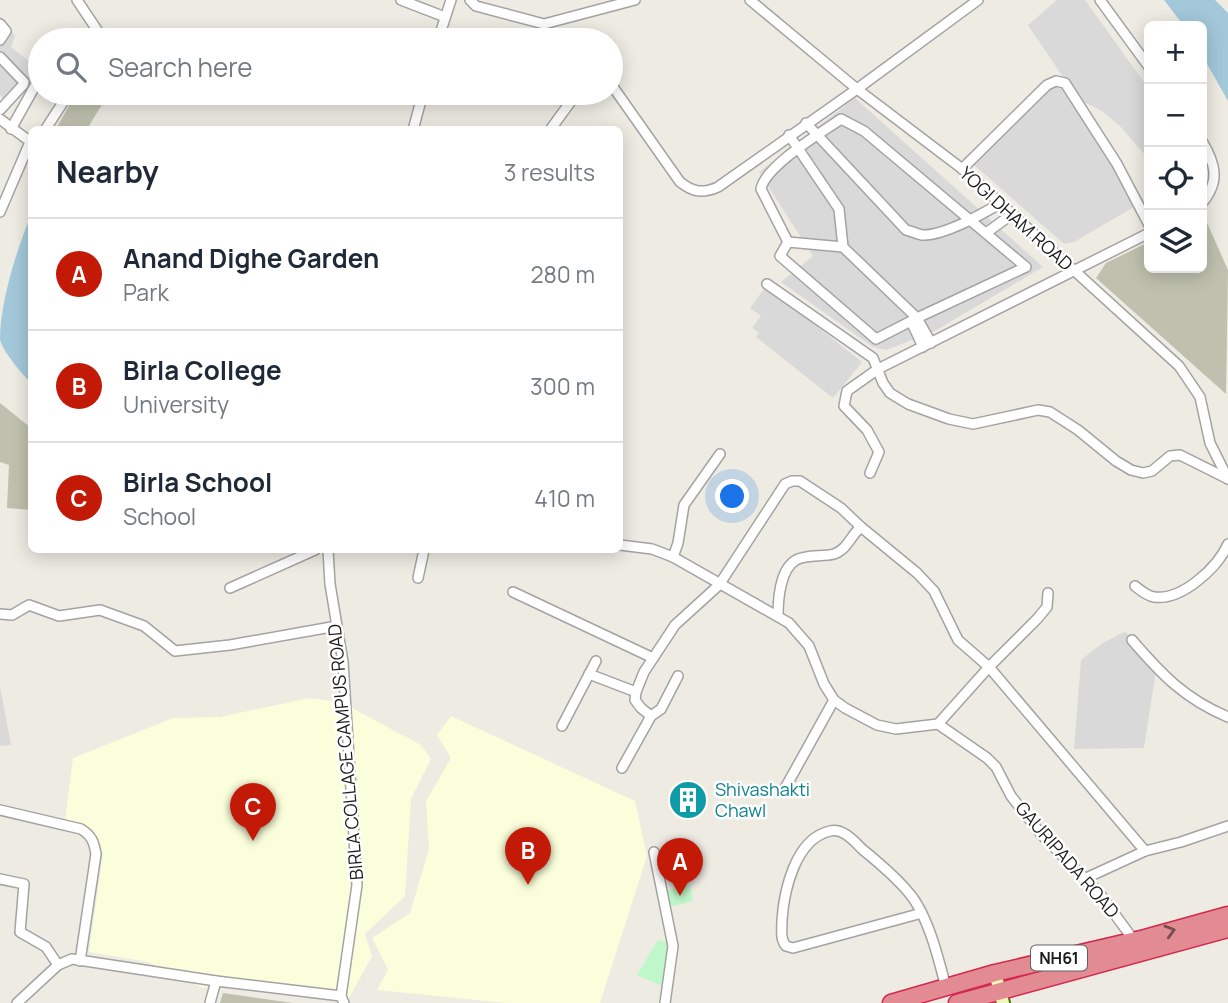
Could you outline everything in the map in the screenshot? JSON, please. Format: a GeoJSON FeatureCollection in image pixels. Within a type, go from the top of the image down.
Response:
{"type":"FeatureCollection","features":[{"type":"Feature","properties":{"kind":"highway","name":"NH61"},"geometry":{"type":"LineString","coordinates":[[957,1003],[994,998],[1228,915]]}},
{"type":"Feature","properties":{"kind":"highway","name":"NH61"},"geometry":{"type":"LineString","coordinates":[[891,1003],[987,976],[1228,929]]}},
{"type":"Feature","properties":{"kind":"main road"},"geometry":{"type":"LineString","coordinates":[[987,976],[994,998]]}},
{"type":"Feature","properties":{"kind":"street"},"geometry":{"type":"LineString","coordinates":[[77,0],[96,28]]}},
{"type":"Feature","properties":{"kind":"street"},"geometry":{"type":"LineString","coordinates":[[401,0],[445,17]]}},
{"type":"Feature","properties":{"kind":"street"},"geometry":{"type":"LineString","coordinates":[[442,28],[451,0]]}},
{"type":"Feature","properties":{"kind":"street"},"geometry":{"type":"LineString","coordinates":[[470,0],[476,6],[544,24],[635,0]]}},
{"type":"Feature","properties":{"kind":"street","name":"YOGI DHAM ROAD"},"geometry":{"type":"LineString","coordinates":[[750,0],[857,89],[962,169],[1179,366],[1200,397],[1210,443],[1228,479]]}},
{"type":"Feature","properties":{"kind":"street"},"geometry":{"type":"LineString","coordinates":[[623,101],[680,182],[691,190],[705,192],[718,187],[978,0]]}},
{"type":"Feature","properties":{"kind":"street"},"geometry":{"type":"LineString","coordinates":[[1100,0],[1144,60]]}},
{"type":"Feature","properties":{"kind":"street"},"geometry":{"type":"LineString","coordinates":[[0,24],[6,31],[0,40]]}},
{"type":"Feature","properties":{"kind":"street"},"geometry":{"type":"LineString","coordinates":[[0,57],[24,82],[0,110]]}},
{"type":"Feature","properties":{"kind":"street"},"geometry":{"type":"LineString","coordinates":[[962,169],[1046,85],[1056,81],[1065,83],[1118,164],[1144,215]]}},
{"type":"Feature","properties":{"kind":"street"},"geometry":{"type":"LineString","coordinates":[[11,129],[28,99]]}},
{"type":"Feature","properties":{"kind":"street"},"geometry":{"type":"LineString","coordinates":[[48,126],[61,105]]}},
{"type":"Feature","properties":{"kind":"street"},"geometry":{"type":"LineString","coordinates":[[414,126],[420,105]]}},
{"type":"Feature","properties":{"kind":"street"},"geometry":{"type":"LineString","coordinates":[[553,126],[568,105]]}},
{"type":"Feature","properties":{"kind":"street"},"geometry":{"type":"LineString","coordinates":[[0,119],[28,141]]}},
{"type":"Feature","properties":{"kind":"street"},"geometry":{"type":"LineString","coordinates":[[841,120],[853,123],[1026,267],[876,339],[780,256],[788,242],[761,189],[763,180],[797,149],[841,120]]}},
{"type":"Feature","properties":{"kind":"street"},"geometry":{"type":"LineString","coordinates":[[806,123],[906,229],[922,235],[971,221],[1001,203]]}},
{"type":"Feature","properties":{"kind":"street"},"geometry":{"type":"LineString","coordinates":[[789,135],[839,209],[843,247],[914,319],[927,345]]}},
{"type":"Feature","properties":{"kind":"street"},"geometry":{"type":"LineString","coordinates":[[0,212],[28,150]]}},
{"type":"Feature","properties":{"kind":"street"},"geometry":{"type":"LineString","coordinates":[[1207,152],[1215,169],[1214,183],[1207,195]]}},
{"type":"Feature","properties":{"kind":"street"},"geometry":{"type":"LineString","coordinates":[[986,233],[1011,215]]}},
{"type":"Feature","properties":{"kind":"street"},"geometry":{"type":"LineString","coordinates":[[870,473],[879,452],[867,430],[844,406],[847,391],[878,369],[1144,236]]}},
{"type":"Feature","properties":{"kind":"street"},"geometry":{"type":"LineString","coordinates":[[788,242],[843,247]]}},
{"type":"Feature","properties":{"kind":"street"},"geometry":{"type":"LineString","coordinates":[[767,284],[873,358],[890,393],[908,404],[949,419],[973,424],[1038,411],[1050,412],[1069,423],[1131,470],[1143,473],[1152,471],[1170,456],[1180,455],[1228,479]]}},
{"type":"Feature","properties":{"kind":"street"},"geometry":{"type":"LineString","coordinates":[[673,557],[684,505],[720,454]]}},
{"type":"Feature","properties":{"kind":"street"},"geometry":{"type":"LineString","coordinates":[[651,716],[635,701],[636,692],[653,658],[675,625],[719,585],[779,491],[792,481],[800,481],[841,508],[917,573],[934,591],[957,640],[989,667],[1145,851]]}},
{"type":"Feature","properties":{"kind":"street"},"geometry":{"type":"LineString","coordinates":[[778,616],[780,589],[796,559],[835,554],[844,548],[861,527]]}},
{"type":"Feature","properties":{"kind":"street"},"geometry":{"type":"LineString","coordinates":[[1135,586],[1152,597],[1165,597],[1188,587],[1213,567],[1228,544]]}},
{"type":"Feature","properties":{"kind":"street"},"geometry":{"type":"LineString","coordinates":[[623,545],[652,549],[673,557],[789,623],[809,646],[824,684],[834,700],[877,725],[897,729],[938,724],[1037,619],[1047,607],[1048,593]]}},
{"type":"Feature","properties":{"kind":"street"},"geometry":{"type":"LineString","coordinates":[[230,588],[308,553]]}},
{"type":"Feature","properties":{"kind":"street","name":"BIRLA COLLAGE CAMPUS ROAD"},"geometry":{"type":"LineString","coordinates":[[58,965],[72,959],[343,1000],[357,885],[342,662],[328,553]]}},
{"type":"Feature","properties":{"kind":"street"},"geometry":{"type":"LineString","coordinates":[[418,578],[423,553]]}},
{"type":"Feature","properties":{"kind":"street"},"geometry":{"type":"LineString","coordinates":[[513,592],[653,658]]}},
{"type":"Feature","properties":{"kind":"street"},"geometry":{"type":"LineString","coordinates":[[0,614],[12,615],[29,605],[60,616],[100,610],[144,626],[176,650],[230,645],[337,626]]}},
{"type":"Feature","properties":{"kind":"street"},"geometry":{"type":"LineString","coordinates":[[1132,640],[1164,677],[1192,700],[1228,717]]}},
{"type":"Feature","properties":{"kind":"street"},"geometry":{"type":"LineString","coordinates":[[562,726],[596,661]]}},
{"type":"Feature","properties":{"kind":"street"},"geometry":{"type":"LineString","coordinates":[[589,674],[636,692]]}},
{"type":"Feature","properties":{"kind":"street"},"geometry":{"type":"LineString","coordinates":[[622,768],[651,716],[661,709],[678,676]]}},
{"type":"Feature","properties":{"kind":"street"},"geometry":{"type":"LineString","coordinates":[[784,790],[834,700]]}},
{"type":"Feature","properties":{"kind":"street","name":"GAURIPADA ROAD"},"geometry":{"type":"LineString","coordinates":[[938,724],[996,767],[1011,796],[1041,834],[1100,894],[1137,947]]}},
{"type":"Feature","properties":{"kind":"street"},"geometry":{"type":"LineString","coordinates":[[0,810],[81,829],[94,841],[96,854],[80,961]]}},
{"type":"Feature","properties":{"kind":"street"},"geometry":{"type":"LineString","coordinates":[[1084,879],[1145,851],[1228,826]]}},
{"type":"Feature","properties":{"kind":"street"},"geometry":{"type":"LineString","coordinates":[[922,913],[793,948],[786,946],[781,940],[783,906],[790,874],[810,843],[830,831],[846,835],[911,894],[922,913],[946,988]]}},
{"type":"Feature","properties":{"kind":"street"},"geometry":{"type":"LineString","coordinates":[[654,852],[673,946],[665,1003]]}},
{"type":"Feature","properties":{"kind":"street"},"geometry":{"type":"LineString","coordinates":[[0,878],[24,884],[20,932],[46,947],[58,965],[18,1003]]}},
{"type":"Feature","properties":{"kind":"street"},"geometry":{"type":"LineString","coordinates":[[210,1003],[216,981]]}},
{"type":"Feature","properties":{"kind":"shaded area"},"geometry":{"type":"Polygon","coordinates":[[[1057,0],[1085,0],[1144,82],[1144,154],[1120,126],[1102,111],[1084,102],[1061,74],[1028,25],[1057,0]]]}},
{"type":"Feature","properties":{"kind":"shaded area"},"geometry":{"type":"Polygon","coordinates":[[[0,16],[15,36],[11,47],[28,60],[28,84],[10,105],[0,95],[0,16]]]}},
{"type":"Feature","properties":{"kind":"shaded area"},"geometry":{"type":"Polygon","coordinates":[[[1053,77],[1065,81],[1144,201],[1074,242],[1064,244],[965,157],[1053,77]]]}},
{"type":"Feature","properties":{"kind":"shaded area"},"geometry":{"type":"Polygon","coordinates":[[[855,98],[1043,267],[935,331],[886,350],[873,347],[781,282],[813,256],[759,172],[855,98]]]}},
{"type":"Feature","properties":{"kind":"shaded area"},"geometry":{"type":"Polygon","coordinates":[[[69,105],[102,105],[89,126],[58,126],[69,105]]]}},
{"type":"Feature","properties":{"kind":"shaded area"},"geometry":{"type":"Polygon","coordinates":[[[1207,223],[1228,270],[1226,394],[1096,278],[1106,263],[1144,244],[1144,273],[1207,273],[1207,223]]]}},
{"type":"Feature","properties":{"kind":"shaded area"},"geometry":{"type":"Polygon","coordinates":[[[766,286],[862,362],[833,398],[756,337],[759,333],[752,328],[761,316],[750,308],[766,286]]]}},
{"type":"Feature","properties":{"kind":"shaded area"},"geometry":{"type":"Polygon","coordinates":[[[0,403],[28,426],[28,510],[7,508],[9,465],[0,462],[0,403]]]}},
{"type":"Feature","properties":{"kind":"shaded area"},"geometry":{"type":"Polygon","coordinates":[[[1124,632],[1133,636],[1157,664],[1144,748],[1074,749],[1081,660],[1101,644],[1124,632]]]}},
{"type":"Feature","properties":{"kind":"shaded area"},"geometry":{"type":"Polygon","coordinates":[[[0,686],[11,745],[0,746],[0,686]]]}},
{"type":"Feature","properties":{"kind":"shaded area"},"geometry":{"type":"Polygon","coordinates":[[[309,698],[341,702],[421,745],[431,759],[411,799],[405,896],[365,934],[372,956],[349,998],[232,981],[203,988],[148,962],[89,952],[103,853],[92,829],[65,821],[73,758],[173,718],[220,717],[309,698]]]}},
{"type":"Feature","properties":{"kind":"shaded area"},"geometry":{"type":"Polygon","coordinates":[[[451,716],[635,801],[647,856],[600,1003],[506,1003],[377,990],[388,970],[372,938],[410,913],[429,849],[426,801],[451,758],[437,735],[451,716]]]}},
{"type":"Feature","properties":{"kind":"shaded area"},"geometry":{"type":"Polygon","coordinates":[[[223,993],[293,1003],[220,1003],[223,993]]]}},
{"type":"Feature","properties":{"kind":"green space"},"geometry":{"type":"Polygon","coordinates":[[[690,885],[693,901],[670,907],[667,890],[690,885]]]}},
{"type":"Feature","properties":{"kind":"green space"},"geometry":{"type":"Polygon","coordinates":[[[658,940],[668,942],[669,946],[662,986],[637,975],[658,940]]]}},
{"type":"Feature","properties":{"kind":"water"},"geometry":{"type":"Polygon","coordinates":[[[1164,0],[1215,0],[1228,13],[1228,101],[1207,64],[1207,21],[1180,21],[1164,0]]]}},
{"type":"Feature","properties":{"kind":"water"},"geometry":{"type":"Polygon","coordinates":[[[28,223],[28,380],[9,356],[0,339],[3,309],[28,223]]]}},
{"type":"Feature","properties":{"kind":"place","name":"Shivashakti Chawl"},"geometry":{"type":"Point","coordinates":[688,800]}},
{"type":"Feature","properties":{"kind":"place","name":"Birla School"},"geometry":{"type":"Point","coordinates":[253,841]}},
{"type":"Feature","properties":{"kind":"place","name":"Birla College"},"geometry":{"type":"Point","coordinates":[528,885]}},
{"type":"Feature","properties":{"kind":"place","name":"Anand Dighe Garden"},"geometry":{"type":"Point","coordinates":[680,896]}}]}
